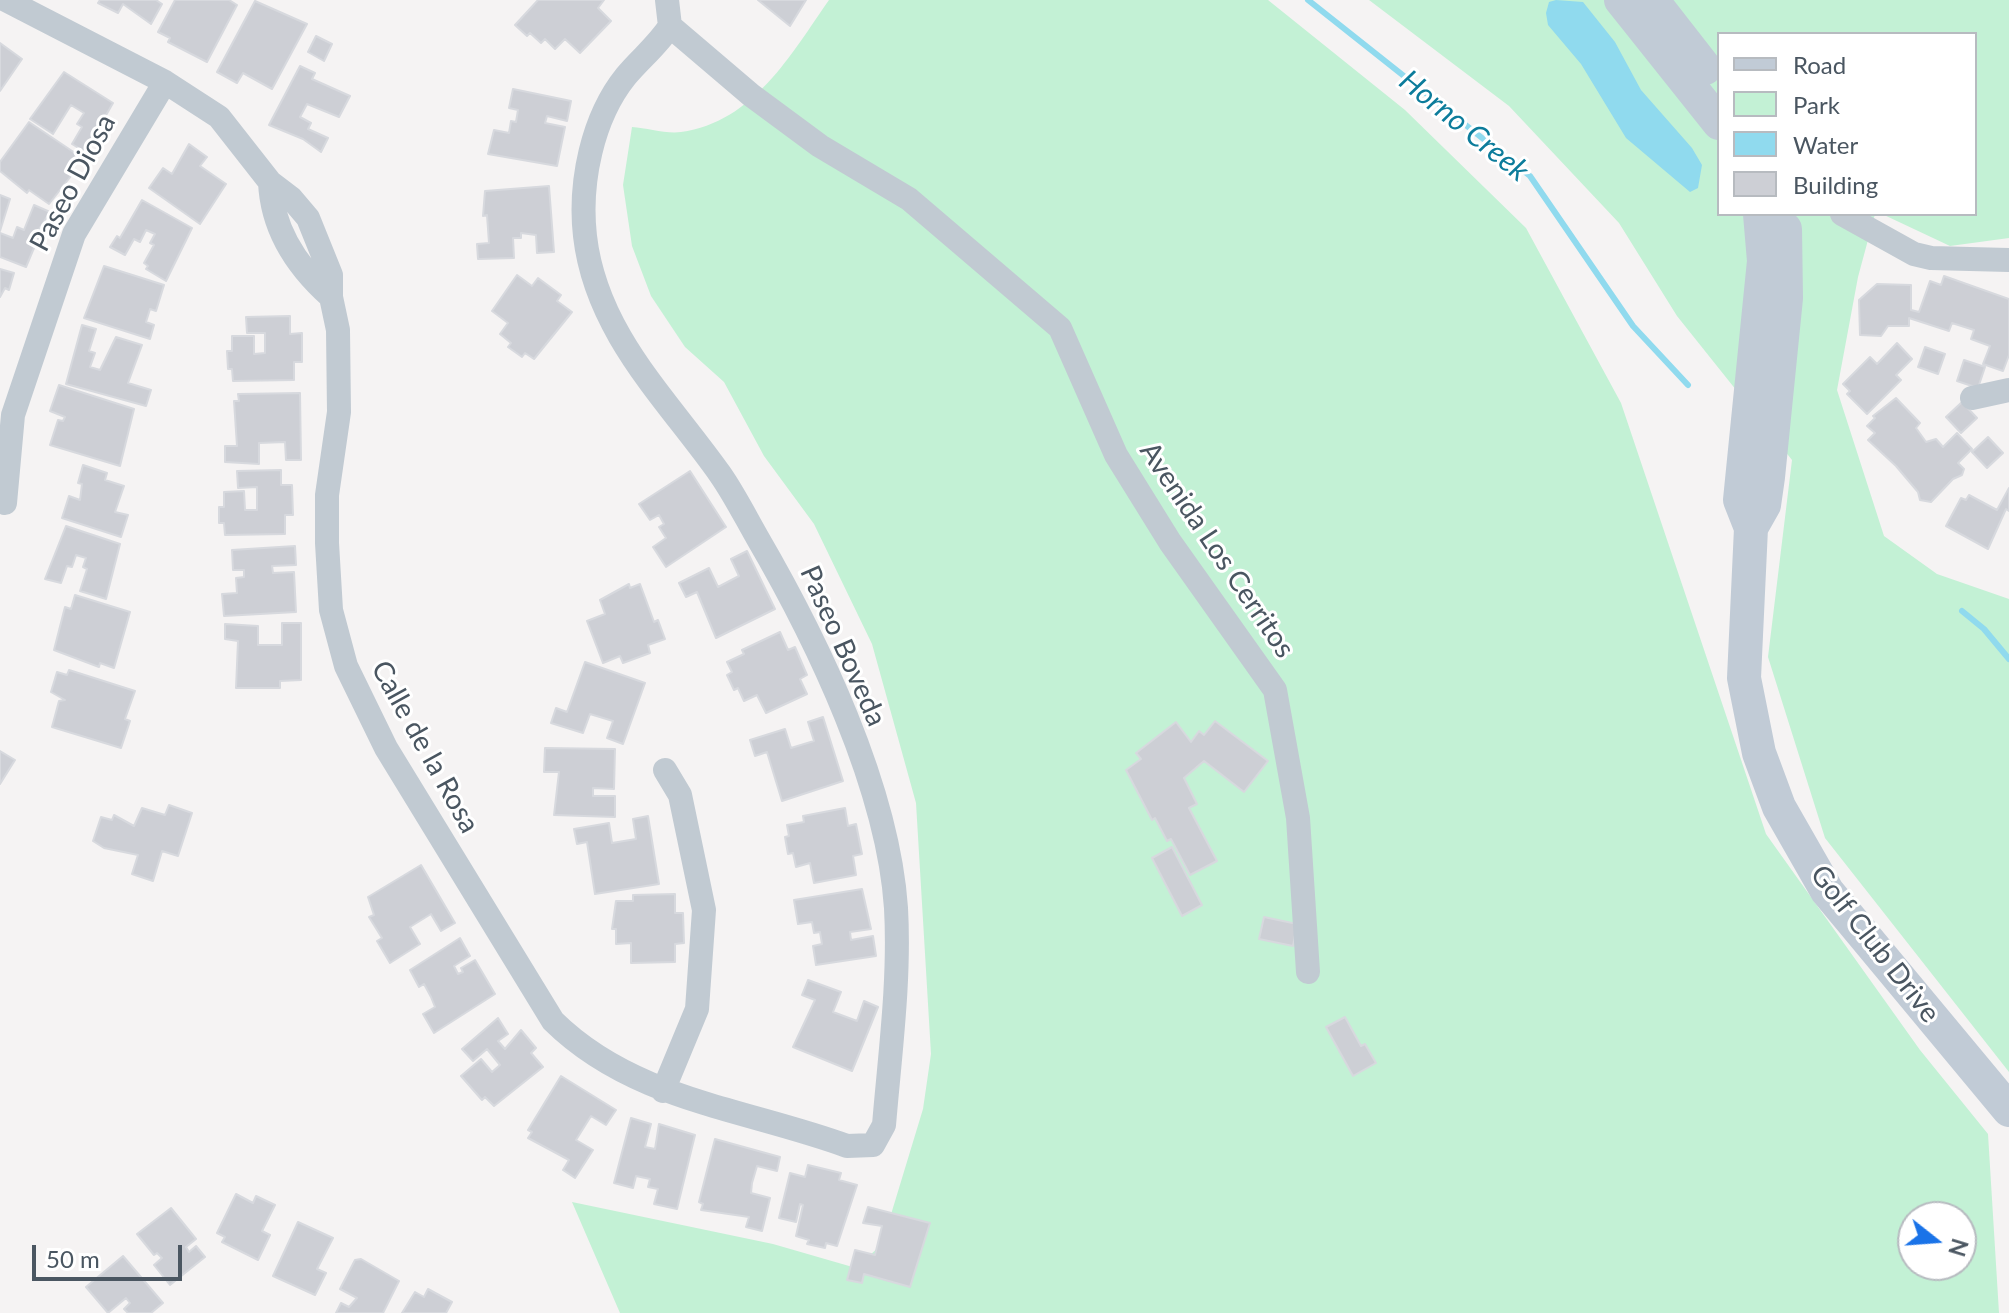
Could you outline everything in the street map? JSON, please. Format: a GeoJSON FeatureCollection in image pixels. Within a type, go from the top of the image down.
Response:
{"type":"FeatureCollection","features":[{"type":"Feature","properties":{"kind":"street","name":"Calle de la Rosa"},"geometry":{"type":"LineString","coordinates":[[6,0],[165,82],[219,117],[270,182],[308,218],[331,275],[331,297],[338,330],[341,373],[327,495],[327,543],[331,610],[346,666],[386,748],[553,1021],[591,1055],[663,1091]]}},
{"type":"Feature","properties":{"kind":"street"},"geometry":{"type":"LineString","coordinates":[[667,0],[670,26]]}},
{"type":"Feature","properties":{"kind":"street"},"geometry":{"type":"LineString","coordinates":[[1621,0],[1717,120]]}},
{"type":"Feature","properties":{"kind":"street"},"geometry":{"type":"LineString","coordinates":[[1652,0],[1717,85]]}},
{"type":"Feature","properties":{"kind":"street","name":"Avenida Los Cerritos"},"geometry":{"type":"LineString","coordinates":[[670,26],[788,123],[909,199],[1060,328],[1116,455],[1170,542],[1275,690],[1298,818],[1308,972]]}},
{"type":"Feature","properties":{"kind":"street","name":"Paseo Boveda"},"geometry":{"type":"LineString","coordinates":[[663,1091],[847,1146],[873,1145],[884,1125],[896,976],[896,906],[883,831],[862,763],[822,660],[721,476],[630,356],[609,317],[593,273],[584,213],[589,157],[604,114],[625,78],[670,26]]}},
{"type":"Feature","properties":{"kind":"street","name":"Paseo Diosa"},"geometry":{"type":"LineString","coordinates":[[5,503],[7,448],[13,415],[74,234],[165,82]]}},
{"type":"Feature","properties":{"kind":"street","name":"Golf Club Drive"},"geometry":{"type":"LineString","coordinates":[[1770,216],[1740,500],[1751,528],[1744,678],[1759,753],[1779,807],[1827,891],[2009,1110]]}},
{"type":"Feature","properties":{"kind":"street"},"geometry":{"type":"LineString","coordinates":[[1846,216],[1914,254],[1931,258],[2009,260]]}},
{"type":"Feature","properties":{"kind":"street"},"geometry":{"type":"LineString","coordinates":[[1972,398],[2009,390]]}},
{"type":"Feature","properties":{"kind":"street"},"geometry":{"type":"LineString","coordinates":[[663,1091],[697,1009],[704,910],[680,795],[665,770]]}},
{"type":"Feature","properties":{"kind":"green space"},"geometry":{"type":"Polygon","coordinates":[[[829,0],[1268,0],[1405,110],[1526,228],[1621,403],[1766,834],[1920,1050],[1988,1134],[1999,1313],[620,1313],[572,1202],[773,1244],[856,1268],[882,1244],[923,1109],[931,1054],[916,803],[872,644],[814,524],[764,456],[724,382],[685,347],[651,296],[632,246],[623,185],[632,127],[681,132],[707,126],[730,115],[750,100],[785,63],[829,0]]]}},
{"type":"Feature","properties":{"kind":"green space"},"geometry":{"type":"Polygon","coordinates":[[[1369,0],[2009,0],[2009,238],[1950,246],[1886,216],[1977,216],[1977,32],[1717,32],[1717,216],[1874,216],[1858,277],[1837,390],[1884,536],[1937,574],[2009,599],[2009,1072],[1825,838],[1768,657],[1792,460],[1677,316],[1619,223],[1509,106],[1369,0]]]}},
{"type":"Feature","properties":{"kind":"water"},"geometry":{"type":"Polygon","coordinates":[[[1549,2],[1583,2],[1615,42],[1641,90],[1692,148],[1702,165],[1698,188],[1690,192],[1626,138],[1581,64],[1548,25],[1546,13],[1549,2]]]}},
{"type":"Feature","properties":{"kind":"building"},"geometry":{"type":"Polygon","coordinates":[[[100,0],[156,0],[162,4],[151,24],[123,4],[118,13],[98,3],[100,0]]]}},
{"type":"Feature","properties":{"kind":"building"},"geometry":{"type":"Polygon","coordinates":[[[175,0],[229,0],[237,5],[207,62],[168,42],[170,38],[158,32],[175,0]]]}},
{"type":"Feature","properties":{"kind":"building"},"geometry":{"type":"Polygon","coordinates":[[[538,0],[604,0],[598,8],[611,21],[580,53],[565,39],[555,49],[545,39],[541,43],[515,25],[538,0]]]}},
{"type":"Feature","properties":{"kind":"building"},"geometry":{"type":"Polygon","coordinates":[[[758,0],[806,0],[790,26],[758,0]]]}},
{"type":"Feature","properties":{"kind":"building"},"geometry":{"type":"Polygon","coordinates":[[[255,1],[307,24],[272,89],[243,73],[237,83],[217,72],[255,1]]]}},
{"type":"Feature","properties":{"kind":"building"},"geometry":{"type":"Polygon","coordinates":[[[316,36],[332,44],[324,61],[308,52],[316,36]]]}},
{"type":"Feature","properties":{"kind":"building"},"geometry":{"type":"Polygon","coordinates":[[[0,43],[22,59],[0,91],[0,43]]]}},
{"type":"Feature","properties":{"kind":"building"},"geometry":{"type":"Polygon","coordinates":[[[300,66],[315,73],[312,79],[350,96],[339,117],[307,104],[300,117],[311,123],[308,129],[328,138],[321,152],[303,139],[269,125],[300,66]]]}},
{"type":"Feature","properties":{"kind":"building"},"geometry":{"type":"Polygon","coordinates":[[[64,72],[113,103],[85,152],[72,144],[82,127],[77,124],[84,113],[71,105],[53,134],[30,119],[64,72]]]}},
{"type":"Feature","properties":{"kind":"building"},"geometry":{"type":"Polygon","coordinates":[[[513,89],[571,101],[567,121],[547,116],[545,123],[565,127],[557,166],[488,154],[494,130],[509,133],[511,121],[516,122],[518,110],[509,108],[513,89]]]}},
{"type":"Feature","properties":{"kind":"building"},"geometry":{"type":"Polygon","coordinates":[[[29,122],[78,155],[70,166],[71,176],[49,204],[29,190],[27,193],[0,171],[0,162],[29,122]]]}},
{"type":"Feature","properties":{"kind":"building"},"geometry":{"type":"Polygon","coordinates":[[[189,144],[207,157],[200,166],[226,184],[200,224],[149,188],[163,168],[172,174],[189,144]]]}},
{"type":"Feature","properties":{"kind":"building"},"geometry":{"type":"Polygon","coordinates":[[[549,186],[554,252],[537,253],[536,235],[521,233],[521,238],[513,238],[514,258],[478,259],[477,244],[489,243],[487,215],[483,216],[485,191],[549,186]]]}},
{"type":"Feature","properties":{"kind":"building"},"geometry":{"type":"Polygon","coordinates":[[[0,195],[10,199],[0,231],[0,195]]]}},
{"type":"Feature","properties":{"kind":"building"},"geometry":{"type":"Polygon","coordinates":[[[142,200],[192,228],[166,281],[146,269],[148,266],[144,263],[154,245],[150,243],[155,234],[146,230],[140,242],[134,239],[125,255],[110,247],[117,236],[120,238],[142,200]]]}},
{"type":"Feature","properties":{"kind":"building"},"geometry":{"type":"Polygon","coordinates":[[[34,205],[50,212],[36,234],[39,236],[26,267],[0,257],[0,233],[13,238],[17,227],[24,230],[34,205]]]}},
{"type":"Feature","properties":{"kind":"building"},"geometry":{"type":"Polygon","coordinates":[[[104,266],[164,285],[156,311],[150,309],[146,322],[154,325],[150,339],[84,318],[104,266]]]}},
{"type":"Feature","properties":{"kind":"building"},"geometry":{"type":"Polygon","coordinates":[[[0,269],[14,273],[9,290],[5,288],[0,297],[0,269]]]}},
{"type":"Feature","properties":{"kind":"building"},"geometry":{"type":"Polygon","coordinates":[[[517,275],[532,286],[538,278],[561,295],[557,301],[572,312],[534,359],[525,353],[522,357],[508,347],[511,343],[500,334],[508,323],[492,311],[517,275]]]}},
{"type":"Feature","properties":{"kind":"building"},"geometry":{"type":"Polygon","coordinates":[[[1944,276],[2009,299],[2009,355],[2003,371],[1983,364],[1990,346],[1971,339],[1974,330],[1952,323],[1949,331],[1909,318],[1909,326],[1888,326],[1881,336],[1860,335],[1859,300],[1877,284],[1911,285],[1911,310],[1919,312],[1930,281],[1941,285],[1944,276]]]}},
{"type":"Feature","properties":{"kind":"building"},"geometry":{"type":"Polygon","coordinates":[[[290,316],[290,334],[302,333],[302,362],[294,362],[294,380],[233,381],[232,369],[228,369],[227,351],[232,351],[232,336],[254,336],[254,354],[265,353],[265,333],[247,333],[246,317],[290,316]]]}},
{"type":"Feature","properties":{"kind":"building"},"geometry":{"type":"Polygon","coordinates":[[[82,325],[96,329],[89,351],[95,353],[90,367],[100,370],[116,337],[142,345],[128,383],[151,390],[146,406],[66,384],[82,325]]]}},
{"type":"Feature","properties":{"kind":"building"},"geometry":{"type":"Polygon","coordinates":[[[1897,343],[1912,359],[1896,375],[1901,380],[1867,414],[1847,394],[1850,391],[1843,384],[1870,357],[1877,364],[1897,343]]]}},
{"type":"Feature","properties":{"kind":"building"},"geometry":{"type":"Polygon","coordinates":[[[1925,347],[1945,354],[1938,374],[1918,367],[1925,347]]]}},
{"type":"Feature","properties":{"kind":"building"},"geometry":{"type":"Polygon","coordinates":[[[1964,360],[1985,367],[1978,388],[1957,381],[1964,360]]]}},
{"type":"Feature","properties":{"kind":"building"},"geometry":{"type":"Polygon","coordinates":[[[59,385],[134,409],[120,466],[50,445],[58,420],[63,421],[65,417],[50,411],[59,385]]]}},
{"type":"Feature","properties":{"kind":"building"},"geometry":{"type":"Polygon","coordinates":[[[300,393],[301,460],[286,460],[285,442],[259,443],[259,464],[225,462],[225,446],[237,446],[234,401],[239,401],[238,394],[300,393]]]}},
{"type":"Feature","properties":{"kind":"building"},"geometry":{"type":"Polygon","coordinates":[[[1896,398],[1920,423],[1916,428],[1926,442],[1936,439],[1943,447],[1957,433],[1972,449],[1958,463],[1964,469],[1962,475],[1953,479],[1931,502],[1920,500],[1918,492],[1896,466],[1868,440],[1875,433],[1867,426],[1875,418],[1873,416],[1896,398]]]}},
{"type":"Feature","properties":{"kind":"building"},"geometry":{"type":"Polygon","coordinates":[[[1962,402],[1977,418],[1961,433],[1946,417],[1962,402]]]}},
{"type":"Feature","properties":{"kind":"building"},"geometry":{"type":"Polygon","coordinates":[[[1988,437],[2003,453],[1987,468],[1972,452],[1988,437]]]}},
{"type":"Feature","properties":{"kind":"building"},"geometry":{"type":"Polygon","coordinates":[[[83,465],[107,473],[105,480],[124,486],[115,512],[128,515],[121,537],[62,518],[69,496],[80,500],[82,484],[78,483],[83,465]]]}},
{"type":"Feature","properties":{"kind":"building"},"geometry":{"type":"Polygon","coordinates":[[[281,470],[281,485],[292,485],[293,515],[285,515],[285,534],[225,535],[224,523],[219,523],[219,507],[224,507],[224,492],[244,491],[245,510],[257,510],[257,487],[238,488],[237,471],[281,470]]]}},
{"type":"Feature","properties":{"kind":"building"},"geometry":{"type":"Polygon","coordinates":[[[690,471],[726,527],[666,567],[653,547],[666,538],[659,527],[664,524],[659,515],[650,520],[639,504],[690,471]]]}},
{"type":"Feature","properties":{"kind":"building"},"geometry":{"type":"Polygon","coordinates":[[[2009,488],[2009,511],[2006,509],[1988,549],[1946,526],[1961,498],[1966,500],[1969,495],[1997,510],[2009,488]]]}},
{"type":"Feature","properties":{"kind":"building"},"geometry":{"type":"Polygon","coordinates":[[[66,526],[120,544],[106,599],[80,591],[87,569],[83,567],[86,558],[76,555],[72,567],[67,566],[61,583],[45,579],[66,526]]]}},
{"type":"Feature","properties":{"kind":"building"},"geometry":{"type":"Polygon","coordinates":[[[295,546],[296,565],[272,566],[273,573],[294,572],[296,612],[224,616],[222,594],[237,593],[236,578],[244,577],[244,570],[233,570],[232,550],[295,546]]]}},
{"type":"Feature","properties":{"kind":"building"},"geometry":{"type":"Polygon","coordinates":[[[747,551],[775,609],[716,638],[697,592],[686,597],[679,583],[709,568],[718,587],[739,576],[731,559],[747,551]]]}},
{"type":"Feature","properties":{"kind":"building"},"geometry":{"type":"Polygon","coordinates":[[[629,584],[630,588],[640,584],[654,622],[658,620],[665,639],[648,645],[650,653],[623,663],[620,656],[603,663],[587,621],[605,614],[600,600],[629,584]]]}},
{"type":"Feature","properties":{"kind":"building"},"geometry":{"type":"Polygon","coordinates":[[[75,595],[130,612],[114,668],[100,663],[99,667],[54,650],[65,607],[71,609],[75,595]]]}},
{"type":"Feature","properties":{"kind":"building"},"geometry":{"type":"Polygon","coordinates":[[[282,623],[301,623],[301,680],[280,681],[280,688],[236,688],[238,641],[225,639],[225,624],[258,626],[258,645],[282,645],[282,623]]]}},
{"type":"Feature","properties":{"kind":"building"},"geometry":{"type":"Polygon","coordinates":[[[780,632],[788,650],[795,647],[807,675],[800,679],[807,694],[766,713],[757,695],[744,701],[738,688],[734,690],[727,675],[732,672],[727,662],[744,654],[742,650],[780,632]]]}},
{"type":"Feature","properties":{"kind":"building"},"geometry":{"type":"Polygon","coordinates":[[[585,662],[645,683],[623,744],[607,738],[613,721],[590,714],[583,733],[551,723],[556,708],[567,712],[585,662]]]}},
{"type":"Feature","properties":{"kind":"building"},"geometry":{"type":"Polygon","coordinates":[[[69,670],[135,691],[125,719],[130,721],[121,748],[52,727],[59,701],[65,700],[51,692],[57,672],[67,675],[69,670]]]}},
{"type":"Feature","properties":{"kind":"building"},"geometry":{"type":"Polygon","coordinates":[[[823,717],[843,781],[782,801],[767,752],[755,756],[750,740],[785,729],[791,748],[814,741],[808,722],[823,717]]]}},
{"type":"Feature","properties":{"kind":"building"},"geometry":{"type":"Polygon","coordinates":[[[1215,721],[1268,761],[1244,792],[1204,761],[1184,778],[1197,804],[1189,808],[1217,861],[1190,875],[1171,839],[1167,841],[1155,818],[1152,820],[1126,770],[1141,759],[1136,753],[1176,722],[1191,742],[1199,731],[1204,735],[1215,721]]]}},
{"type":"Feature","properties":{"kind":"building"},"geometry":{"type":"Polygon","coordinates":[[[545,748],[615,749],[614,789],[593,788],[593,796],[615,796],[615,817],[554,815],[559,772],[544,772],[545,748]]]}},
{"type":"Feature","properties":{"kind":"building"},"geometry":{"type":"Polygon","coordinates":[[[0,751],[15,760],[0,784],[0,751]]]}},
{"type":"Feature","properties":{"kind":"building"},"geometry":{"type":"Polygon","coordinates":[[[169,805],[192,813],[178,856],[162,851],[153,881],[132,874],[138,855],[104,848],[93,841],[101,817],[112,820],[114,815],[134,826],[142,808],[165,815],[169,805]]]}},
{"type":"Feature","properties":{"kind":"building"},"geometry":{"type":"Polygon","coordinates":[[[845,808],[848,826],[856,824],[862,854],[853,856],[856,875],[814,883],[810,863],[796,867],[793,853],[788,854],[785,837],[789,836],[787,825],[804,822],[803,816],[845,808]]]}},
{"type":"Feature","properties":{"kind":"building"},"geometry":{"type":"Polygon","coordinates":[[[648,816],[659,884],[595,894],[587,842],[577,844],[574,829],[609,823],[612,843],[636,839],[633,819],[648,816]]]}},
{"type":"Feature","properties":{"kind":"building"},"geometry":{"type":"Polygon","coordinates":[[[1172,847],[1202,905],[1182,916],[1152,858],[1172,847]]]}},
{"type":"Feature","properties":{"kind":"building"},"geometry":{"type":"Polygon","coordinates":[[[421,865],[455,923],[441,931],[431,914],[410,927],[420,944],[390,963],[377,941],[382,938],[369,917],[374,915],[368,897],[421,865]]]}},
{"type":"Feature","properties":{"kind":"building"},"geometry":{"type":"Polygon","coordinates":[[[862,889],[871,929],[850,932],[851,940],[873,936],[876,956],[816,965],[813,946],[822,944],[820,932],[814,933],[812,922],[798,924],[794,900],[862,889]]]}},
{"type":"Feature","properties":{"kind":"building"},"geometry":{"type":"Polygon","coordinates":[[[675,894],[675,913],[683,913],[684,943],[675,944],[675,962],[631,963],[631,943],[616,944],[616,929],[612,929],[616,901],[633,901],[633,895],[675,894]]]}},
{"type":"Feature","properties":{"kind":"building"},"geometry":{"type":"Polygon","coordinates":[[[1264,917],[1297,924],[1293,946],[1259,939],[1264,917]]]}},
{"type":"Feature","properties":{"kind":"building"},"geometry":{"type":"Polygon","coordinates":[[[460,938],[470,956],[454,966],[458,974],[463,972],[461,968],[475,960],[495,994],[434,1033],[423,1014],[435,1007],[424,984],[419,987],[410,970],[460,938]]]}},
{"type":"Feature","properties":{"kind":"building"},"geometry":{"type":"Polygon","coordinates":[[[808,980],[841,992],[833,1012],[857,1021],[864,1001],[878,1007],[852,1071],[793,1047],[815,1000],[802,995],[808,980]]]}},
{"type":"Feature","properties":{"kind":"building"},"geometry":{"type":"Polygon","coordinates":[[[1345,1017],[1361,1046],[1365,1044],[1376,1063],[1353,1076],[1326,1027],[1345,1017]]]}},
{"type":"Feature","properties":{"kind":"building"},"geometry":{"type":"Polygon","coordinates":[[[498,1018],[508,1034],[498,1041],[505,1049],[521,1030],[536,1048],[531,1053],[543,1067],[494,1106],[485,1097],[482,1100],[461,1076],[481,1059],[492,1072],[500,1065],[487,1049],[473,1061],[462,1049],[498,1018]]]}},
{"type":"Feature","properties":{"kind":"building"},"geometry":{"type":"Polygon","coordinates":[[[561,1076],[616,1110],[606,1125],[591,1116],[576,1140],[593,1150],[575,1178],[563,1170],[569,1160],[528,1138],[532,1132],[528,1130],[561,1076]]]}},
{"type":"Feature","properties":{"kind":"building"},"geometry":{"type":"Polygon","coordinates":[[[631,1118],[651,1124],[645,1147],[655,1149],[659,1124],[695,1135],[677,1209],[654,1204],[658,1189],[648,1187],[650,1179],[636,1176],[633,1188],[614,1183],[631,1118]]]}},
{"type":"Feature","properties":{"kind":"building"},"geometry":{"type":"Polygon","coordinates":[[[715,1139],[780,1157],[777,1171],[757,1166],[752,1183],[751,1193],[770,1198],[762,1231],[746,1227],[749,1217],[701,1210],[703,1204],[699,1202],[715,1139]]]}},
{"type":"Feature","properties":{"kind":"building"},"geometry":{"type":"Polygon","coordinates":[[[808,1165],[841,1173],[839,1180],[857,1185],[837,1246],[826,1243],[825,1248],[807,1244],[809,1240],[796,1236],[803,1205],[800,1204],[796,1222],[779,1218],[790,1173],[805,1177],[808,1165]]]}},
{"type":"Feature","properties":{"kind":"building"},"geometry":{"type":"Polygon","coordinates":[[[236,1194],[253,1203],[256,1196],[275,1205],[262,1231],[270,1235],[258,1260],[222,1242],[225,1237],[217,1233],[236,1194]]]}},
{"type":"Feature","properties":{"kind":"building"},"geometry":{"type":"Polygon","coordinates":[[[868,1207],[930,1223],[910,1287],[864,1274],[862,1283],[847,1280],[855,1250],[875,1255],[882,1226],[863,1223],[868,1207]]]}},
{"type":"Feature","properties":{"kind":"building"},"geometry":{"type":"Polygon","coordinates":[[[171,1208],[196,1239],[186,1247],[189,1252],[196,1246],[205,1257],[170,1285],[154,1265],[162,1258],[157,1253],[154,1255],[137,1234],[171,1208]]]}},
{"type":"Feature","properties":{"kind":"building"},"geometry":{"type":"Polygon","coordinates":[[[298,1222],[333,1238],[317,1269],[326,1273],[315,1295],[273,1276],[298,1222]]]}},
{"type":"Feature","properties":{"kind":"building"},"geometry":{"type":"Polygon","coordinates":[[[123,1256],[163,1303],[151,1313],[128,1313],[124,1309],[130,1303],[126,1298],[108,1313],[86,1287],[123,1256]]]}},
{"type":"Feature","properties":{"kind":"building"},"geometry":{"type":"Polygon","coordinates":[[[361,1259],[399,1281],[383,1313],[336,1313],[341,1303],[349,1307],[357,1298],[340,1289],[355,1260],[361,1259]]]}},
{"type":"Feature","properties":{"kind":"building"},"geometry":{"type":"Polygon","coordinates":[[[428,1289],[452,1302],[446,1313],[402,1313],[415,1292],[424,1297],[428,1289]]]}},
{"type":"Feature","properties":{"kind":"waterway","name":"Horno Creek"},"geometry":{"type":"LineString","coordinates":[[1308,0],[1530,176],[1633,326],[1688,385]]}},
{"type":"Feature","properties":{"kind":"waterway","name":"Horno Creek"},"geometry":{"type":"LineString","coordinates":[[1962,611],[1984,629],[2009,659]]}}]}
